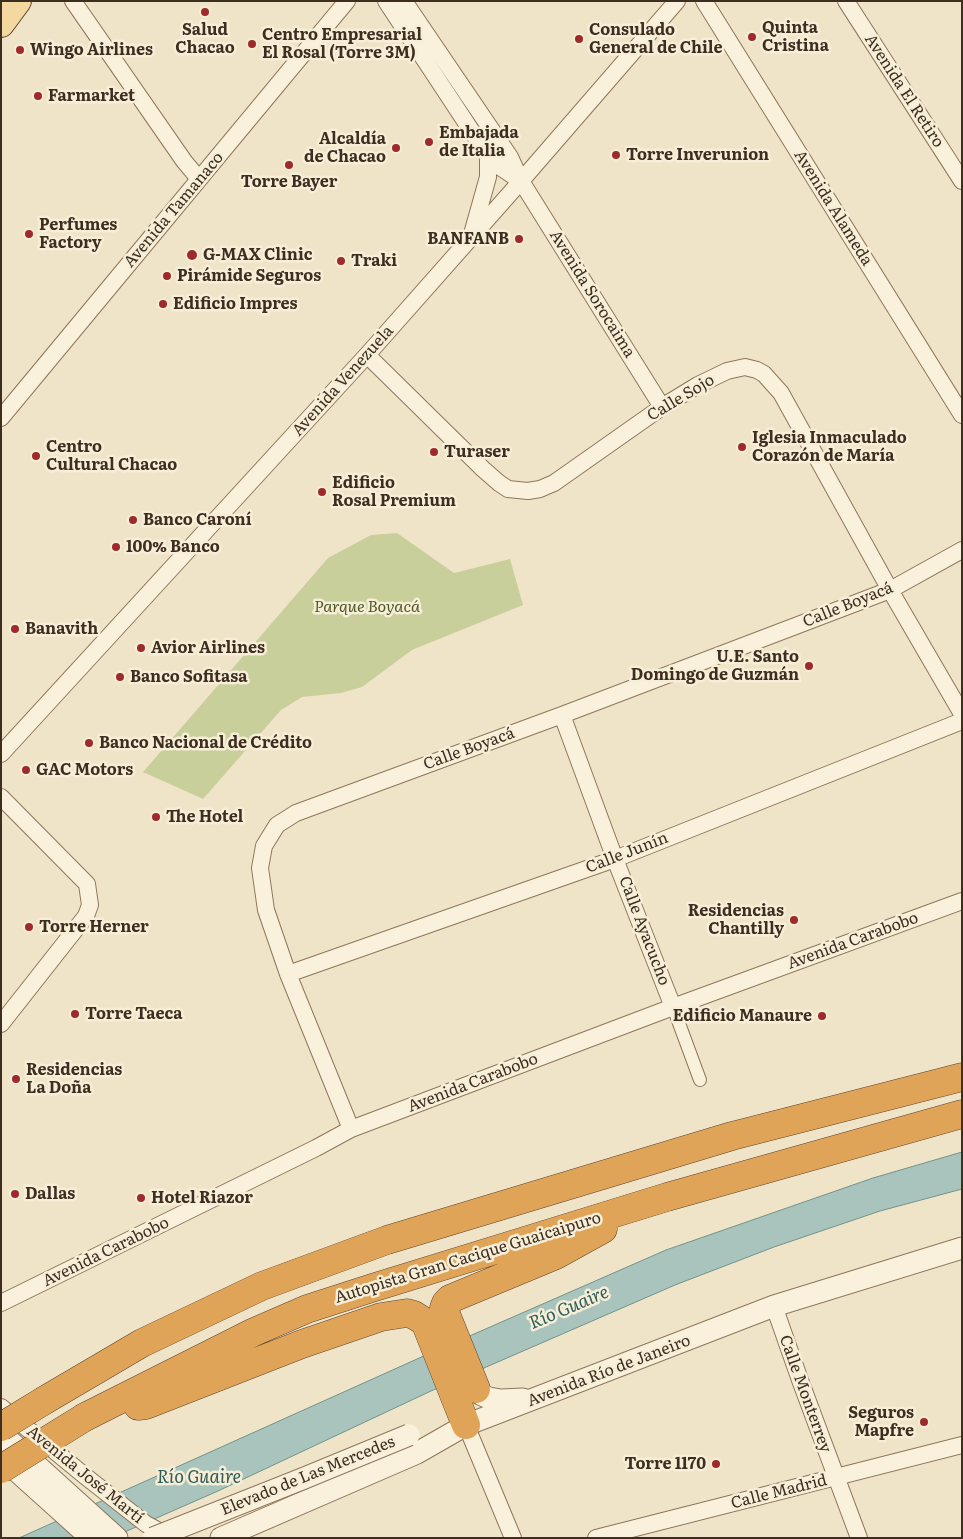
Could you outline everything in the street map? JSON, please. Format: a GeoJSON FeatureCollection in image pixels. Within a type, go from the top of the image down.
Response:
{"type":"FeatureCollection","features":[{"type":"Feature","properties":{"kind":"highway"},"geometry":{"type":"LineString","coordinates":[[1,1427],[142,1343],[262,1286],[387,1240],[732,1136],[962,1058]]}},
{"type":"Feature","properties":{"kind":"highway"},"geometry":{"type":"LineString","coordinates":[[732,1136],[962,1077]]}},
{"type":"Feature","properties":{"kind":"highway","name":"Autopista Gran Cacique Guaicaipuro"},"geometry":{"type":"LineString","coordinates":[[1,1469],[85,1417],[254,1332],[306,1309],[667,1197],[962,1114]]}},
{"type":"Feature","properties":{"kind":"highway"},"geometry":{"type":"LineString","coordinates":[[436,1319],[450,1299],[556,1255],[667,1197]]}},
{"type":"Feature","properties":{"kind":"highway"},"geometry":{"type":"LineString","coordinates":[[85,1417],[146,1404],[381,1316],[407,1313],[436,1319]]}},
{"type":"Feature","properties":{"kind":"highway"},"geometry":{"type":"LineString","coordinates":[[436,1319],[466,1405]]}},
{"type":"Feature","properties":{"kind":"main road"},"geometry":{"type":"LineString","coordinates":[[1,24],[18,1]]}},
{"type":"Feature","properties":{"kind":"street"},"geometry":{"type":"LineString","coordinates":[[73,1],[184,161],[199,179]]}},
{"type":"Feature","properties":{"kind":"street","name":"Avenida Tamanaco"},"geometry":{"type":"LineString","coordinates":[[1,418],[347,1]]}},
{"type":"Feature","properties":{"kind":"street","name":"Avenida Sorocaima"},"geometry":{"type":"LineString","coordinates":[[386,1],[488,156],[497,165],[521,181]]}},
{"type":"Feature","properties":{"kind":"street","name":"Avenida Sorocaima"},"geometry":{"type":"LineString","coordinates":[[404,1],[510,157],[521,181],[662,407]]}},
{"type":"Feature","properties":{"kind":"street","name":"Avenida Venezuela"},"geometry":{"type":"LineString","coordinates":[[1,754],[367,355],[677,1]]}},
{"type":"Feature","properties":{"kind":"street","name":"Avenida Alameda"},"geometry":{"type":"LineString","coordinates":[[704,1],[962,415]]}},
{"type":"Feature","properties":{"kind":"street","name":"Avenida El Retiro"},"geometry":{"type":"LineString","coordinates":[[846,1],[962,181]]}},
{"type":"Feature","properties":{"kind":"street"},"geometry":{"type":"LineString","coordinates":[[470,238],[488,176],[488,156]]}},
{"type":"Feature","properties":{"kind":"street","name":"Calle Sojo"},"geometry":{"type":"LineString","coordinates":[[367,355],[482,469],[508,489],[517,491],[540,489],[554,483],[662,407],[698,385],[727,371],[745,367],[764,374],[781,392],[890,590],[962,714]]}},
{"type":"Feature","properties":{"kind":"street","name":"Calle Boyacá"},"geometry":{"type":"LineString","coordinates":[[351,1129],[288,974],[266,910],[260,868],[264,846],[277,825],[296,813],[562,715],[890,590],[962,550]]}},
{"type":"Feature","properties":{"kind":"street","name":"Calle Ayacucho"},"geometry":{"type":"LineString","coordinates":[[562,715],[615,859],[673,1007]]}},
{"type":"Feature","properties":{"kind":"street","name":"Calle Junín"},"geometry":{"type":"LineString","coordinates":[[288,974],[615,859],[962,721]]}},
{"type":"Feature","properties":{"kind":"street"},"geometry":{"type":"LineString","coordinates":[[1,797],[87,884],[90,905],[86,916],[1,1024]]}},
{"type":"Feature","properties":{"kind":"street","name":"Avenida Carabobo"},"geometry":{"type":"LineString","coordinates":[[1,1303],[351,1129],[673,1007],[962,901]]}},
{"type":"Feature","properties":{"kind":"street"},"geometry":{"type":"LineString","coordinates":[[673,1007],[700,1080]]}},
{"type":"Feature","properties":{"kind":"street","name":"Avenida Río de Janeiro"},"geometry":{"type":"LineString","coordinates":[[266,1518],[417,1453],[466,1405],[538,1398],[774,1306],[962,1248]]}},
{"type":"Feature","properties":{"kind":"street","name":"Calle Monterrey"},"geometry":{"type":"LineString","coordinates":[[774,1306],[836,1478],[860,1538]]}},
{"type":"Feature","properties":{"kind":"street"},"geometry":{"type":"LineString","coordinates":[[513,1538],[466,1405],[482,1395],[501,1400],[538,1398]]}},
{"type":"Feature","properties":{"kind":"street","name":"Elevado de Las Mercedes"},"geometry":{"type":"LineString","coordinates":[[150,1531],[409,1435],[466,1405]]}},
{"type":"Feature","properties":{"kind":"street","name":"Avenida José Martí"},"geometry":{"type":"LineString","coordinates":[[1,1407],[150,1531],[154,1530],[172,1538]]}},
{"type":"Feature","properties":{"kind":"street","name":"Avenida José Martí"},"geometry":{"type":"LineString","coordinates":[[1,1433],[117,1538]]}},
{"type":"Feature","properties":{"kind":"street","name":"Calle Madrid"},"geometry":{"type":"LineString","coordinates":[[596,1538],[836,1478],[962,1444]]}},
{"type":"Feature","properties":{"kind":"street"},"geometry":{"type":"LineString","coordinates":[[1,1457],[91,1538]]}},
{"type":"Feature","properties":{"kind":"street"},"geometry":{"type":"LineString","coordinates":[[221,1538],[266,1518]]}},
{"type":"Feature","properties":{"kind":"street"},"geometry":{"type":"LineString","coordinates":[[248,1538],[266,1518]]}},
{"type":"Feature","properties":{"kind":"green space","name":"Parque Boyacá"},"geometry":{"type":"Polygon","coordinates":[[[397,533],[454,573],[510,559],[523,605],[412,650],[362,687],[341,693],[302,697],[281,710],[203,799],[143,772],[328,558],[371,535],[397,533]]]}},
{"type":"Feature","properties":{"kind":"water","name":"Río Guaire"},"geometry":{"type":"Polygon","coordinates":[[[962,1152],[962,1189],[880,1211],[774,1247],[675,1285],[431,1391],[218,1491],[111,1538],[19,1538],[417,1359],[666,1250],[873,1178],[962,1152]]]}},
{"type":"Feature","properties":{"kind":"place","name":"Salud Chacao"},"geometry":{"type":"Point","coordinates":[205,12]}},
{"type":"Feature","properties":{"kind":"place","name":"Quinta Cristina"},"geometry":{"type":"Point","coordinates":[752,37]}},
{"type":"Feature","properties":{"kind":"place","name":"Consulado General de Chile"},"geometry":{"type":"Point","coordinates":[579,39]}},
{"type":"Feature","properties":{"kind":"place","name":"Centro Empresarial El Rosal (Torre 3M)"},"geometry":{"type":"Point","coordinates":[252,44]}},
{"type":"Feature","properties":{"kind":"place","name":"Wingo Airlines"},"geometry":{"type":"Point","coordinates":[20,50]}},
{"type":"Feature","properties":{"kind":"place","name":"Farmarket"},"geometry":{"type":"Point","coordinates":[38,96]}},
{"type":"Feature","properties":{"kind":"place","name":"Embajada de Italia"},"geometry":{"type":"Point","coordinates":[429,142]}},
{"type":"Feature","properties":{"kind":"place","name":"Alcaldía de Chacao"},"geometry":{"type":"Point","coordinates":[396,148]}},
{"type":"Feature","properties":{"kind":"place","name":"Torre Inverunion"},"geometry":{"type":"Point","coordinates":[616,155]}},
{"type":"Feature","properties":{"kind":"place","name":"Torre Bayer"},"geometry":{"type":"Point","coordinates":[289,165]}},
{"type":"Feature","properties":{"kind":"place","name":"Perfumes Factory"},"geometry":{"type":"Point","coordinates":[29,234]}},
{"type":"Feature","properties":{"kind":"place","name":"BANFANB"},"geometry":{"type":"Point","coordinates":[519,239]}},
{"type":"Feature","properties":{"kind":"place","name":"G-MAX Clinic"},"geometry":{"type":"Point","coordinates":[192,255]}},
{"type":"Feature","properties":{"kind":"place","name":"Traki"},"geometry":{"type":"Point","coordinates":[341,261]}},
{"type":"Feature","properties":{"kind":"place","name":"Pirámide Seguros"},"geometry":{"type":"Point","coordinates":[167,276]}},
{"type":"Feature","properties":{"kind":"place","name":"Edificio Impres"},"geometry":{"type":"Point","coordinates":[163,304]}},
{"type":"Feature","properties":{"kind":"place","name":"Iglesia Inmaculado Corazón de María"},"geometry":{"type":"Point","coordinates":[742,447]}},
{"type":"Feature","properties":{"kind":"place","name":"Turaser"},"geometry":{"type":"Point","coordinates":[434,452]}},
{"type":"Feature","properties":{"kind":"place","name":"Centro Cultural Chacao"},"geometry":{"type":"Point","coordinates":[36,456]}},
{"type":"Feature","properties":{"kind":"place","name":"Edificio Rosal Premium"},"geometry":{"type":"Point","coordinates":[322,492]}},
{"type":"Feature","properties":{"kind":"place","name":"Banco Caroní"},"geometry":{"type":"Point","coordinates":[133,520]}},
{"type":"Feature","properties":{"kind":"place","name":"100% Banco"},"geometry":{"type":"Point","coordinates":[116,547]}},
{"type":"Feature","properties":{"kind":"place","name":"Banavith"},"geometry":{"type":"Point","coordinates":[15,629]}},
{"type":"Feature","properties":{"kind":"place","name":"Avior Airlines"},"geometry":{"type":"Point","coordinates":[141,648]}},
{"type":"Feature","properties":{"kind":"place","name":"U.E. Santo Domingo de Guzmán"},"geometry":{"type":"Point","coordinates":[809,666]}},
{"type":"Feature","properties":{"kind":"place","name":"Banco Sofitasa"},"geometry":{"type":"Point","coordinates":[120,677]}},
{"type":"Feature","properties":{"kind":"place","name":"Banco Nacional de Crédito"},"geometry":{"type":"Point","coordinates":[89,743]}},
{"type":"Feature","properties":{"kind":"place","name":"GAC Motors"},"geometry":{"type":"Point","coordinates":[26,770]}},
{"type":"Feature","properties":{"kind":"place","name":"The Hotel"},"geometry":{"type":"Point","coordinates":[156,817]}},
{"type":"Feature","properties":{"kind":"place","name":"Residencias Chantilly"},"geometry":{"type":"Point","coordinates":[794,920]}},
{"type":"Feature","properties":{"kind":"place","name":"Torre Herner"},"geometry":{"type":"Point","coordinates":[29,927]}},
{"type":"Feature","properties":{"kind":"place","name":"Torre Taeca"},"geometry":{"type":"Point","coordinates":[75,1014]}},
{"type":"Feature","properties":{"kind":"place","name":"Edificio Manaure"},"geometry":{"type":"Point","coordinates":[822,1016]}},
{"type":"Feature","properties":{"kind":"place","name":"Residencias La Doña"},"geometry":{"type":"Point","coordinates":[16,1079]}},
{"type":"Feature","properties":{"kind":"place","name":"Dallas"},"geometry":{"type":"Point","coordinates":[15,1194]}},
{"type":"Feature","properties":{"kind":"place","name":"Hotel Riazor"},"geometry":{"type":"Point","coordinates":[141,1198]}},
{"type":"Feature","properties":{"kind":"place","name":"Seguros Mapfre"},"geometry":{"type":"Point","coordinates":[924,1422]}},
{"type":"Feature","properties":{"kind":"place","name":"Torre 1170"},"geometry":{"type":"Point","coordinates":[716,1464]}}]}
